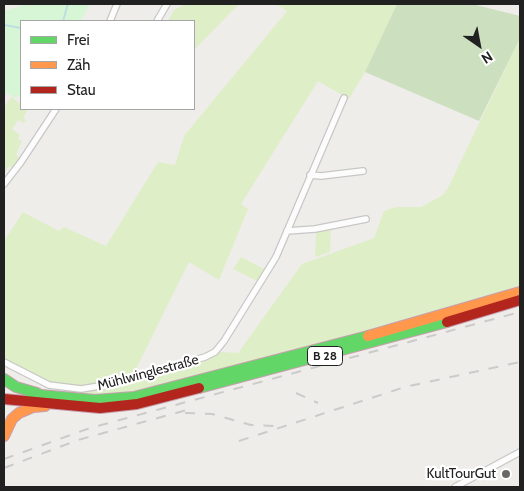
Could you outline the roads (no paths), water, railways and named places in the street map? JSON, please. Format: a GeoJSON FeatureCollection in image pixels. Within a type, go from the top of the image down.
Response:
{"type":"FeatureCollection","features":[{"type":"Feature","properties":{"kind":"highway","name":"B 28"},"geometry":{"type":"LineString","coordinates":[[4,393],[94,400],[134,397],[388,331],[520,292]]}},
{"type":"Feature","properties":{"kind":"highway","name":"B 28"},"geometry":{"type":"LineString","coordinates":[[4,399],[100,408],[170,397],[394,337],[520,300]]}},
{"type":"Feature","properties":{"kind":"highway"},"geometry":{"type":"LineString","coordinates":[[4,379],[16,387],[43,395]]}},
{"type":"Feature","properties":{"kind":"highway"},"geometry":{"type":"LineString","coordinates":[[4,436],[12,419],[19,414],[33,407],[54,404]]}},
{"type":"Feature","properties":{"kind":"street"},"geometry":{"type":"LineString","coordinates":[[110,20],[117,4]]}},
{"type":"Feature","properties":{"kind":"street"},"geometry":{"type":"LineString","coordinates":[[158,20],[167,4]]}},
{"type":"Feature","properties":{"kind":"street","name":"Mühlwinglestraße"},"geometry":{"type":"LineString","coordinates":[[4,362],[49,384],[81,389],[112,384],[211,355],[224,341],[265,276],[287,231],[344,98]]}},
{"type":"Feature","properties":{"kind":"street"},"geometry":{"type":"LineString","coordinates":[[4,184],[22,162],[55,110]]}},
{"type":"Feature","properties":{"kind":"street"},"geometry":{"type":"LineString","coordinates":[[310,175],[321,176],[363,171]]}},
{"type":"Feature","properties":{"kind":"street"},"geometry":{"type":"LineString","coordinates":[[287,231],[315,229],[366,219]]}},
{"type":"Feature","properties":{"kind":"street"},"geometry":{"type":"LineString","coordinates":[[455,487],[520,452]]}},
{"type":"Feature","properties":{"kind":"waterway"},"geometry":{"type":"LineString","coordinates":[[63,20],[68,4]]}},
{"type":"Feature","properties":{"kind":"waterway"},"geometry":{"type":"LineString","coordinates":[[4,25],[20,28]]}},
{"type":"Feature","properties":{"kind":"railway"},"geometry":{"type":"LineString","coordinates":[[4,459],[90,428],[520,312]]}},
{"type":"Feature","properties":{"kind":"railway"},"geometry":{"type":"LineString","coordinates":[[239,441],[405,387],[520,362]]}},
{"type":"Feature","properties":{"kind":"railway"},"geometry":{"type":"LineString","coordinates":[[296,393],[318,403]]}},
{"type":"Feature","properties":{"kind":"railway"},"geometry":{"type":"LineString","coordinates":[[4,468],[78,440],[194,408]]}},
{"type":"Feature","properties":{"kind":"railway"},"geometry":{"type":"LineString","coordinates":[[185,413],[212,414],[251,425],[276,426]]}},
{"type":"Feature","properties":{"kind":"place","name":"KultTourGut"},"geometry":{"type":"Point","coordinates":[506,474]}}]}
